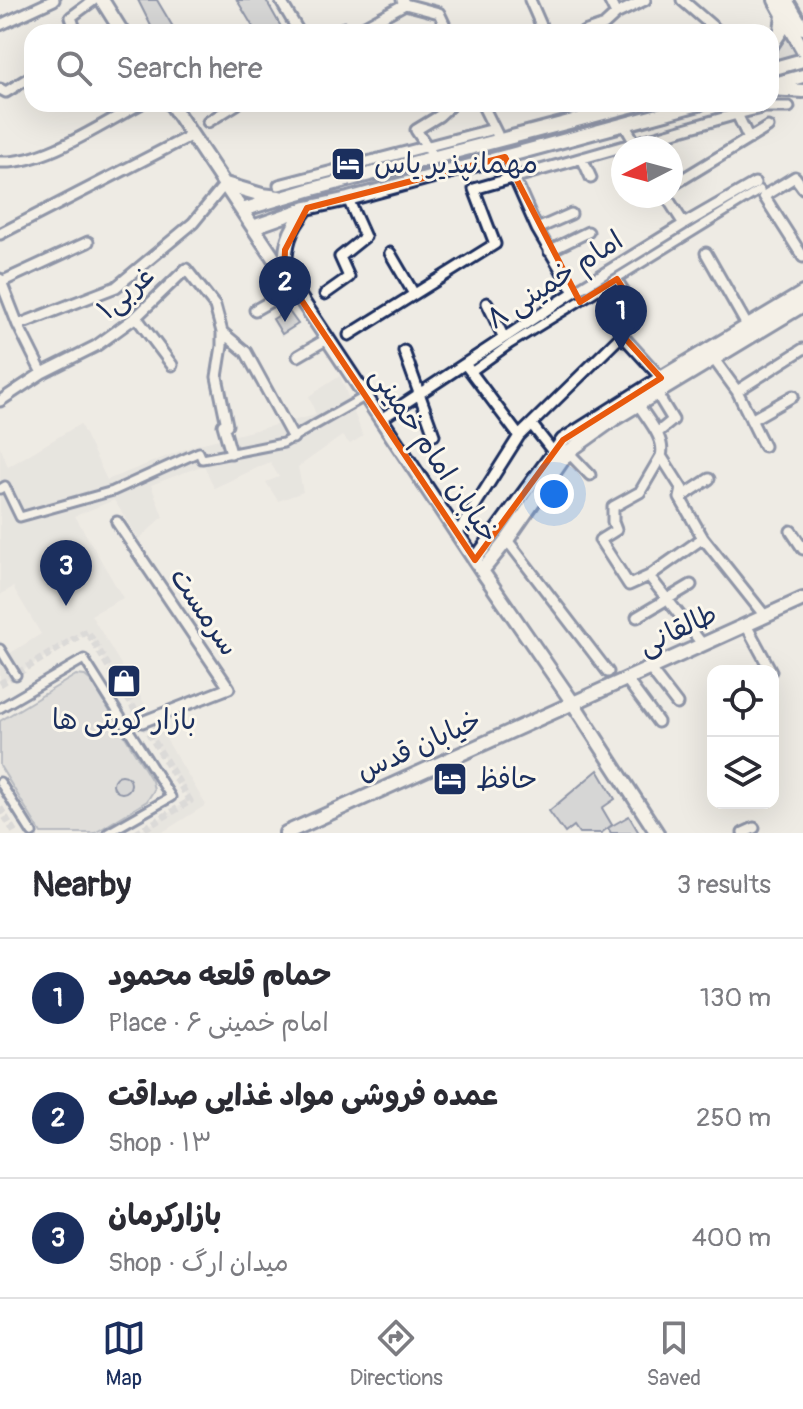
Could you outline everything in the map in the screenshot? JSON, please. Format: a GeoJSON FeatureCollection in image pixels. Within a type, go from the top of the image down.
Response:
{"type":"FeatureCollection","features":[{"type":"Feature","properties":{"kind":"main road"},"geometry":{"type":"LineString","coordinates":[[102,0],[117,24]]}},
{"type":"Feature","properties":{"kind":"main road"},"geometry":{"type":"LineString","coordinates":[[775,0],[803,25]]}},
{"type":"Feature","properties":{"kind":"main road"},"geometry":{"type":"LineString","coordinates":[[779,34],[787,9]]}},
{"type":"Feature","properties":{"kind":"main road"},"geometry":{"type":"LineString","coordinates":[[787,9],[803,50]]}},
{"type":"Feature","properties":{"kind":"main road"},"geometry":{"type":"LineString","coordinates":[[779,67],[803,60]]}},
{"type":"Feature","properties":{"kind":"main road"},"geometry":{"type":"LineString","coordinates":[[779,84],[803,76]]}},
{"type":"Feature","properties":{"kind":"main road"},"geometry":{"type":"LineString","coordinates":[[779,88],[803,91]]}},
{"type":"Feature","properties":{"kind":"main road","name":"خیابان امام خمینی"},"geometry":{"type":"LineString","coordinates":[[176,112],[657,833]]}},
{"type":"Feature","properties":{"kind":"main road"},"geometry":{"type":"LineString","coordinates":[[242,210],[283,191],[309,190],[430,152],[599,112]]}},
{"type":"Feature","properties":{"kind":"main road"},"geometry":{"type":"LineString","coordinates":[[253,227],[310,207],[669,112]]}},
{"type":"Feature","properties":{"kind":"main road"},"geometry":{"type":"LineString","coordinates":[[225,184],[271,197],[283,191]]}},
{"type":"Feature","properties":{"kind":"main road"},"geometry":{"type":"LineString","coordinates":[[284,274],[288,239],[292,228],[310,207],[309,190]]}},
{"type":"Feature","properties":{"kind":"main road"},"geometry":{"type":"LineString","coordinates":[[478,566],[507,540],[561,453],[563,440],[803,293]]}},
{"type":"Feature","properties":{"kind":"main road"},"geometry":{"type":"LineString","coordinates":[[478,566],[561,453],[656,392],[803,305]]}},
{"type":"Feature","properties":{"kind":"main road","name":"طالقانی"},"geometry":{"type":"LineString","coordinates":[[573,703],[803,599]]}},
{"type":"Feature","properties":{"kind":"main road","name":"خیابان قدس"},"geometry":{"type":"LineString","coordinates":[[286,833],[573,703]]}},
{"type":"Feature","properties":{"kind":"street"},"geometry":{"type":"LineString","coordinates":[[0,25],[54,0]]}},
{"type":"Feature","properties":{"kind":"street"},"geometry":{"type":"LineString","coordinates":[[73,24],[71,17],[94,0]]}},
{"type":"Feature","properties":{"kind":"street"},"geometry":{"type":"LineString","coordinates":[[280,0],[294,24]]}},
{"type":"Feature","properties":{"kind":"street"},"geometry":{"type":"LineString","coordinates":[[530,0],[540,24]]}},
{"type":"Feature","properties":{"kind":"street"},"geometry":{"type":"LineString","coordinates":[[609,0],[616,14]]}},
{"type":"Feature","properties":{"kind":"street"},"geometry":{"type":"LineString","coordinates":[[605,24],[616,14],[645,0]]}},
{"type":"Feature","properties":{"kind":"street"},"geometry":{"type":"LineString","coordinates":[[682,0],[708,24]]}},
{"type":"Feature","properties":{"kind":"street"},"geometry":{"type":"LineString","coordinates":[[367,24],[403,2],[439,13],[444,24]]}},
{"type":"Feature","properties":{"kind":"street"},"geometry":{"type":"LineString","coordinates":[[0,89],[6,92],[24,81]]}},
{"type":"Feature","properties":{"kind":"street"},"geometry":{"type":"LineString","coordinates":[[779,107],[789,107]]}},
{"type":"Feature","properties":{"kind":"street"},"geometry":{"type":"LineString","coordinates":[[0,162],[11,163],[55,150],[125,112]]}},
{"type":"Feature","properties":{"kind":"street"},"geometry":{"type":"LineString","coordinates":[[208,122],[224,112]]}},
{"type":"Feature","properties":{"kind":"street"},"geometry":{"type":"LineString","coordinates":[[283,191],[430,152],[416,130],[443,112]]}},
{"type":"Feature","properties":{"kind":"street"},"geometry":{"type":"LineString","coordinates":[[486,112],[498,135]]}},
{"type":"Feature","properties":{"kind":"street"},"geometry":{"type":"LineString","coordinates":[[668,136],[745,112]]}},
{"type":"Feature","properties":{"kind":"street"},"geometry":{"type":"LineString","coordinates":[[737,114],[749,139]]}},
{"type":"Feature","properties":{"kind":"street"},"geometry":{"type":"LineString","coordinates":[[624,124],[631,136]]}},
{"type":"Feature","properties":{"kind":"street"},"geometry":{"type":"LineString","coordinates":[[683,179],[768,127]]}},
{"type":"Feature","properties":{"kind":"street"},"geometry":{"type":"LineString","coordinates":[[0,234],[192,135]]}},
{"type":"Feature","properties":{"kind":"street"},"geometry":{"type":"LineString","coordinates":[[349,335],[495,244],[474,189],[611,152]]}},
{"type":"Feature","properties":{"kind":"street"},"geometry":{"type":"LineString","coordinates":[[505,157],[537,229],[574,292]]}},
{"type":"Feature","properties":{"kind":"street"},"geometry":{"type":"LineString","coordinates":[[582,158],[591,178]]}},
{"type":"Feature","properties":{"kind":"street","name":"امام خمینی ۸"},"geometry":{"type":"LineString","coordinates":[[381,419],[468,368],[504,338],[684,224],[795,177],[803,188]]}},
{"type":"Feature","properties":{"kind":"street"},"geometry":{"type":"LineString","coordinates":[[18,325],[116,287],[193,223],[225,184]]}},
{"type":"Feature","properties":{"kind":"street"},"geometry":{"type":"LineString","coordinates":[[519,436],[468,368],[760,190],[801,251]]}},
{"type":"Feature","properties":{"kind":"street"},"geometry":{"type":"LineString","coordinates":[[325,294],[349,277],[340,257],[365,237],[348,199]]}},
{"type":"Feature","properties":{"kind":"street"},"geometry":{"type":"LineString","coordinates":[[674,208],[684,224]]}},
{"type":"Feature","properties":{"kind":"street"},"geometry":{"type":"LineString","coordinates":[[537,229],[571,214]]}},
{"type":"Feature","properties":{"kind":"street"},"geometry":{"type":"LineString","coordinates":[[549,251],[588,232]]}},
{"type":"Feature","properties":{"kind":"street"},"geometry":{"type":"LineString","coordinates":[[42,373],[18,325],[1,280],[88,242]]}},
{"type":"Feature","properties":{"kind":"street"},"geometry":{"type":"LineString","coordinates":[[390,253],[414,294]]}},
{"type":"Feature","properties":{"kind":"street"},"geometry":{"type":"LineString","coordinates":[[706,253],[748,327]]}},
{"type":"Feature","properties":{"kind":"street","name":"غربی۱"},"geometry":{"type":"LineString","coordinates":[[0,401],[42,373],[96,346],[136,317],[186,269],[215,306],[222,332],[246,352],[293,438]]}},
{"type":"Feature","properties":{"kind":"street"},"geometry":{"type":"LineString","coordinates":[[457,534],[519,436],[622,335],[638,312],[617,279]]}},
{"type":"Feature","properties":{"kind":"street"},"geometry":{"type":"LineString","coordinates":[[255,310],[294,288]]}},
{"type":"Feature","properties":{"kind":"street"},"geometry":{"type":"LineString","coordinates":[[487,303],[504,338]]}},
{"type":"Feature","properties":{"kind":"street"},"geometry":{"type":"LineString","coordinates":[[136,317],[172,365]]}},
{"type":"Feature","properties":{"kind":"street"},"geometry":{"type":"LineString","coordinates":[[222,332],[217,377],[227,425],[223,425],[231,453]]}},
{"type":"Feature","properties":{"kind":"street"},"geometry":{"type":"LineString","coordinates":[[622,335],[661,378]]}},
{"type":"Feature","properties":{"kind":"street"},"geometry":{"type":"LineString","coordinates":[[298,356],[327,339]]}},
{"type":"Feature","properties":{"kind":"street"},"geometry":{"type":"LineString","coordinates":[[737,391],[803,349]]}},
{"type":"Feature","properties":{"kind":"street"},"geometry":{"type":"LineString","coordinates":[[404,351],[434,435]]}},
{"type":"Feature","properties":{"kind":"street"},"geometry":{"type":"LineString","coordinates":[[713,358],[737,391],[764,446]]}},
{"type":"Feature","properties":{"kind":"street"},"geometry":{"type":"LineString","coordinates":[[656,392],[673,420],[657,433]]}},
{"type":"Feature","properties":{"kind":"street"},"geometry":{"type":"LineString","coordinates":[[0,489],[5,486],[20,517],[113,491],[199,452],[202,459],[283,443],[366,396]]}},
{"type":"Feature","properties":{"kind":"street"},"geometry":{"type":"LineString","coordinates":[[751,420],[793,396]]}},
{"type":"Feature","properties":{"kind":"street"},"geometry":{"type":"LineString","coordinates":[[638,404],[657,433],[663,450],[640,492],[613,507],[616,530],[600,540],[629,585],[649,576],[703,538]]}},
{"type":"Feature","properties":{"kind":"street"},"geometry":{"type":"LineString","coordinates":[[532,425],[590,475]]}},
{"type":"Feature","properties":{"kind":"street"},"geometry":{"type":"LineString","coordinates":[[661,456],[703,538],[765,616]]}},
{"type":"Feature","properties":{"kind":"street"},"geometry":{"type":"LineString","coordinates":[[681,494],[709,479]]}},
{"type":"Feature","properties":{"kind":"street","name":"سرمست"},"geometry":{"type":"LineString","coordinates":[[117,522],[229,688],[142,722]]}},
{"type":"Feature","properties":{"kind":"street"},"geometry":{"type":"LineString","coordinates":[[791,531],[803,549]]}},
{"type":"Feature","properties":{"kind":"street"},"geometry":{"type":"LineString","coordinates":[[507,540],[608,672]]}},
{"type":"Feature","properties":{"kind":"street"},"geometry":{"type":"LineString","coordinates":[[649,576],[703,645]]}},
{"type":"Feature","properties":{"kind":"street"},"geometry":{"type":"LineString","coordinates":[[637,617],[691,585]]}},
{"type":"Feature","properties":{"kind":"street"},"geometry":{"type":"LineString","coordinates":[[746,625],[768,665]]}},
{"type":"Feature","properties":{"kind":"street"},"geometry":{"type":"LineString","coordinates":[[0,649],[16,675]]}},
{"type":"Feature","properties":{"kind":"street"},"geometry":{"type":"LineString","coordinates":[[0,708],[84,659],[171,797],[108,833]]}},
{"type":"Feature","properties":{"kind":"street"},"geometry":{"type":"LineString","coordinates":[[650,669],[677,704]]}},
{"type":"Feature","properties":{"kind":"street"},"geometry":{"type":"LineString","coordinates":[[627,680],[658,722]]}},
{"type":"Feature","properties":{"kind":"street"},"geometry":{"type":"LineString","coordinates":[[0,782],[32,833]]}},
{"type":"Feature","properties":{"kind":"street"},"geometry":{"type":"LineString","coordinates":[[743,833],[754,828]]}},
{"type":"Feature","properties":{"kind":"highlighted area"},"geometry":{"type":"Polygon","coordinates":[[[505,157],[580,302],[617,279],[638,312],[622,335],[661,378],[563,440],[475,560],[284,274],[285,250],[307,208],[505,157]]]}},
{"type":"Feature","properties":{"kind":"shaded area"},"geometry":{"type":"Polygon","coordinates":[[[787,31],[801,55],[779,61],[779,44],[787,31]]]}},
{"type":"Feature","properties":{"kind":"shaded area"},"geometry":{"type":"Polygon","coordinates":[[[340,376],[363,436],[350,444],[342,436],[298,467],[303,492],[278,501],[266,482],[279,477],[270,462],[214,488],[204,465],[151,485],[163,517],[139,539],[114,500],[75,516],[123,598],[91,615],[206,805],[161,833],[137,833],[189,800],[87,632],[0,684],[0,640],[9,654],[41,634],[13,587],[0,595],[0,446],[8,467],[80,424],[107,480],[195,445],[316,415],[309,396],[340,376]]]}},
{"type":"Feature","properties":{"kind":"shaded area"},"geometry":{"type":"Polygon","coordinates":[[[76,675],[85,676],[92,682],[152,781],[154,790],[147,801],[95,833],[41,833],[0,766],[0,721],[76,675]]]}},
{"type":"Feature","properties":{"kind":"building"},"geometry":{"type":"Polygon","coordinates":[[[138,0],[157,0],[171,24],[150,24],[138,0]]]}},
{"type":"Feature","properties":{"kind":"building"},"geometry":{"type":"Polygon","coordinates":[[[237,0],[266,0],[280,24],[251,24],[237,0]]]}},
{"type":"Feature","properties":{"kind":"building"},"geometry":{"type":"Polygon","coordinates":[[[288,310],[298,324],[282,334],[273,319],[288,310]]]}},
{"type":"Feature","properties":{"kind":"building"},"geometry":{"type":"Polygon","coordinates":[[[598,770],[615,799],[602,808],[612,825],[601,833],[579,833],[574,826],[565,833],[549,811],[598,770]]]}},
{"type":"Feature","properties":{"kind":"building"},"geometry":{"type":"Polygon","coordinates":[[[118,775],[126,775],[131,784],[129,791],[118,793],[113,788],[113,780],[118,775]]]}},
{"type":"Feature","properties":{"kind":"building"},"geometry":{"type":"Polygon","coordinates":[[[629,816],[639,833],[611,833],[608,828],[629,816]]]}},
{"type":"Feature","properties":{"kind":"tunnel"},"geometry":{"type":"LineString","coordinates":[[0,684],[87,631],[190,801],[137,833]]}},
{"type":"Feature","properties":{"kind":"tunnel"},"geometry":{"type":"LineString","coordinates":[[0,808],[15,833]]}},
{"type":"Feature","properties":{"kind":"place","name":"مهمانپذیر یاس"},"geometry":{"type":"Point","coordinates":[348,164]}},
{"type":"Feature","properties":{"kind":"place","name":"عمده فروشی مواد غذایی صداقت"},"geometry":{"type":"Point","coordinates":[285,322]}},
{"type":"Feature","properties":{"kind":"place","name":"حمام قلعه محمود"},"geometry":{"type":"Point","coordinates":[621,351]}},
{"type":"Feature","properties":{"kind":"place","name":"بازارکرمان"},"geometry":{"type":"Point","coordinates":[66,606]}},
{"type":"Feature","properties":{"kind":"place","name":"بازار کویتی ها"},"geometry":{"type":"Point","coordinates":[124,681]}},
{"type":"Feature","properties":{"kind":"place","name":"حافظ"},"geometry":{"type":"Point","coordinates":[450,779]}}]}
